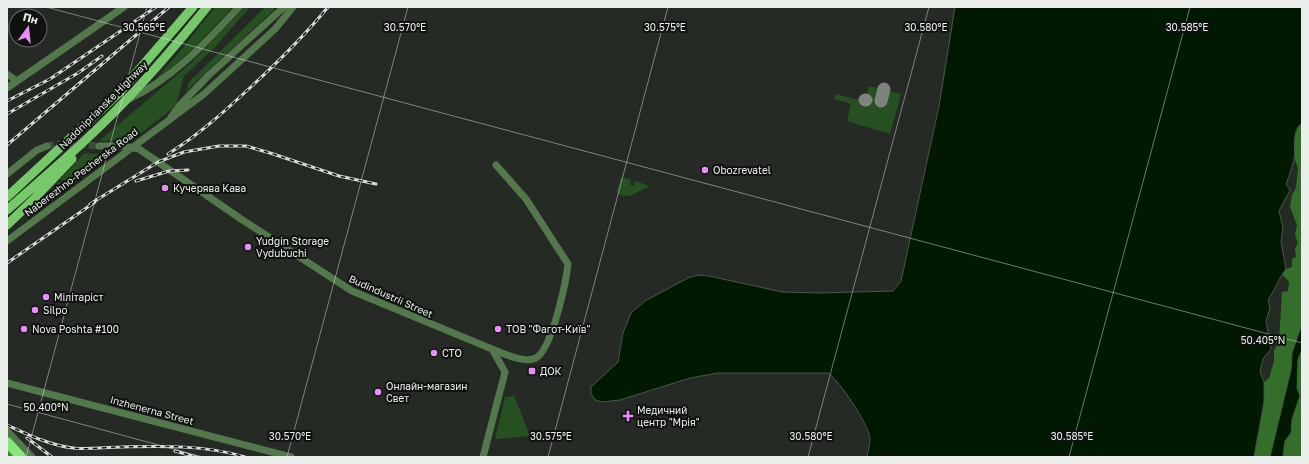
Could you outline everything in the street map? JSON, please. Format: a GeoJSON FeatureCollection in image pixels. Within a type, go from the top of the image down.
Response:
{"type":"FeatureCollection","features":[{"type":"Feature","properties":{"kind":"highway"},"geometry":{"type":"LineString","coordinates":[[7,436],[21,457]]}},
{"type":"Feature","properties":{"kind":"main road","name":"Naddniprianske Highway"},"geometry":{"type":"LineString","coordinates":[[7,197],[119,93],[193,7]]}},
{"type":"Feature","properties":{"kind":"main road","name":"Naddniprianske Highway"},"geometry":{"type":"LineString","coordinates":[[7,210],[87,139],[127,100],[207,7]]}},
{"type":"Feature","properties":{"kind":"main road"},"geometry":{"type":"LineString","coordinates":[[7,226],[53,180],[87,139]]}},
{"type":"Feature","properties":{"kind":"main road"},"geometry":{"type":"LineString","coordinates":[[7,190],[55,154]]}},
{"type":"Feature","properties":{"kind":"street"},"geometry":{"type":"LineString","coordinates":[[7,88],[124,7]]}},
{"type":"Feature","properties":{"kind":"street"},"geometry":{"type":"LineString","coordinates":[[127,100],[142,93],[169,75],[217,31],[239,7]]}},
{"type":"Feature","properties":{"kind":"street","name":"Naberezhno-Pecherska Road"},"geometry":{"type":"LineString","coordinates":[[168,120],[180,105],[209,75],[284,7]]}},
{"type":"Feature","properties":{"kind":"street","name":"Naberezhno-Pecherska Road"},"geometry":{"type":"LineString","coordinates":[[7,241],[218,82],[274,29],[293,7]]}},
{"type":"Feature","properties":{"kind":"street"},"geometry":{"type":"LineString","coordinates":[[7,74],[17,81]]}},
{"type":"Feature","properties":{"kind":"street","name":"Naddniprianske Highway"},"geometry":{"type":"LineString","coordinates":[[7,174],[37,150],[46,146]]}},
{"type":"Feature","properties":{"kind":"street"},"geometry":{"type":"LineString","coordinates":[[99,146],[133,146]]}},
{"type":"Feature","properties":{"kind":"street","name":"Budindustrii Street"},"geometry":{"type":"LineString","coordinates":[[133,146],[146,152],[169,171],[352,291],[492,349],[529,360],[541,354],[549,337],[561,300],[568,264],[526,198],[496,165]]}},
{"type":"Feature","properties":{"kind":"street"},"geometry":{"type":"LineString","coordinates":[[483,457],[505,372],[492,349]]}},
{"type":"Feature","properties":{"kind":"street","name":"Inzhenerna Street"},"geometry":{"type":"LineString","coordinates":[[7,383],[291,457]]}},
{"type":"Feature","properties":{"kind":"street"},"geometry":{"type":"LineString","coordinates":[[7,436],[32,457]]}},
{"type":"Feature","properties":{"kind":"street"},"geometry":{"type":"LineString","coordinates":[[7,454],[10,457]]}},
{"type":"Feature","properties":{"kind":"green space"},"geometry":{"type":"Polygon","coordinates":[[[215,7],[233,7],[194,48],[151,85],[182,49],[215,7]]]}},
{"type":"Feature","properties":{"kind":"green space"},"geometry":{"type":"Polygon","coordinates":[[[245,7],[250,7],[214,48],[184,76],[176,105],[132,140],[99,141],[191,63],[245,7]]]}},
{"type":"Feature","properties":{"kind":"green space"},"geometry":{"type":"Polygon","coordinates":[[[265,7],[274,7],[274,10],[186,91],[189,82],[265,7]]]}},
{"type":"Feature","properties":{"kind":"green space"},"geometry":{"type":"Polygon","coordinates":[[[869,86],[901,94],[890,134],[847,121],[851,104],[834,99],[836,94],[859,100],[862,108],[869,86]]]}},
{"type":"Feature","properties":{"kind":"green space"},"geometry":{"type":"Polygon","coordinates":[[[1302,123],[1302,324],[1292,353],[1291,370],[1270,457],[1254,457],[1264,402],[1264,382],[1269,378],[1274,361],[1274,351],[1279,341],[1282,292],[1288,291],[1289,282],[1282,274],[1286,269],[1292,267],[1292,259],[1296,257],[1295,248],[1298,243],[1295,235],[1297,225],[1290,207],[1292,195],[1296,188],[1298,168],[1294,157],[1295,137],[1298,125],[1302,123]]]}},
{"type":"Feature","properties":{"kind":"green space"},"geometry":{"type":"Polygon","coordinates":[[[84,153],[99,154],[101,160],[71,180],[60,180],[84,153]]]}},
{"type":"Feature","properties":{"kind":"green space"},"geometry":{"type":"Polygon","coordinates":[[[621,177],[631,180],[630,185],[634,186],[635,181],[650,186],[630,196],[620,195],[617,192],[621,177]]]}},
{"type":"Feature","properties":{"kind":"green space"},"geometry":{"type":"Polygon","coordinates":[[[58,182],[69,183],[28,215],[58,182]]]}},
{"type":"Feature","properties":{"kind":"green space"},"geometry":{"type":"Polygon","coordinates":[[[1302,349],[1302,457],[1283,457],[1285,441],[1291,433],[1292,419],[1300,396],[1297,388],[1298,360],[1302,349]]]}},
{"type":"Feature","properties":{"kind":"green space"},"geometry":{"type":"Polygon","coordinates":[[[514,396],[530,436],[495,439],[505,397],[514,396]]]}},
{"type":"Feature","properties":{"kind":"shaded area"},"geometry":{"type":"Polygon","coordinates":[[[955,7],[1302,7],[1302,123],[1296,130],[1294,159],[1286,184],[1290,190],[1279,211],[1283,228],[1281,242],[1286,269],[1268,300],[1270,308],[1266,321],[1271,349],[1263,359],[1260,372],[1264,382],[1264,402],[1254,457],[867,457],[870,438],[864,423],[846,393],[828,373],[718,373],[690,378],[620,400],[603,402],[595,400],[591,394],[591,387],[618,362],[623,333],[631,313],[645,301],[688,278],[698,275],[709,276],[782,292],[819,293],[893,291],[901,281],[939,106],[955,7]]]}},
{"type":"Feature","properties":{"kind":"shaded area"},"geometry":{"type":"Polygon","coordinates":[[[1302,324],[1302,349],[1298,360],[1297,388],[1300,396],[1292,419],[1291,433],[1285,441],[1283,457],[1270,457],[1291,370],[1292,353],[1302,324]]]}},
{"type":"Feature","properties":{"kind":"taxiway"},"geometry":{"type":"LineString","coordinates":[[881,101],[884,89]]}},
{"type":"Feature","properties":{"kind":"tunnel"},"geometry":{"type":"LineString","coordinates":[[47,146],[56,144],[99,146]]}},
{"type":"Feature","properties":{"kind":"railway"},"geometry":{"type":"LineString","coordinates":[[7,101],[50,79],[156,7]]}},
{"type":"Feature","properties":{"kind":"railway"},"geometry":{"type":"LineString","coordinates":[[7,145],[169,7]]}},
{"type":"Feature","properties":{"kind":"railway"},"geometry":{"type":"LineString","coordinates":[[168,154],[223,113],[292,47],[328,7]]}},
{"type":"Feature","properties":{"kind":"railway"},"geometry":{"type":"LineString","coordinates":[[7,114],[78,73],[102,56]]}},
{"type":"Feature","properties":{"kind":"railway"},"geometry":{"type":"LineString","coordinates":[[90,204],[158,162],[184,152],[219,146],[246,146],[339,176],[376,184]]}},
{"type":"Feature","properties":{"kind":"railway"},"geometry":{"type":"LineString","coordinates":[[136,181],[169,171],[188,170]]}},
{"type":"Feature","properties":{"kind":"railway"},"geometry":{"type":"LineString","coordinates":[[7,263],[95,202]]}},
{"type":"Feature","properties":{"kind":"railway"},"geometry":{"type":"LineString","coordinates":[[7,425],[31,436],[64,447],[85,449],[153,446],[184,447],[215,450],[245,457]]}},
{"type":"Feature","properties":{"kind":"railway"},"geometry":{"type":"LineString","coordinates":[[27,438],[52,457]]}},
{"type":"Feature","properties":{"kind":"railway"},"geometry":{"type":"LineString","coordinates":[[175,451],[196,457]]}},
{"type":"Feature","properties":{"kind":"place","name":"Obozrevatel"},"geometry":{"type":"Point","coordinates":[705,170]}},
{"type":"Feature","properties":{"kind":"place","name":"Кучерява Кава"},"geometry":{"type":"Point","coordinates":[165,188]}},
{"type":"Feature","properties":{"kind":"place","name":"Yudgin Storage Vydubuchi"},"geometry":{"type":"Point","coordinates":[248,247]}},
{"type":"Feature","properties":{"kind":"place","name":"Мілітаріст"},"geometry":{"type":"Point","coordinates":[46,297]}},
{"type":"Feature","properties":{"kind":"place","name":"Silpo"},"geometry":{"type":"Point","coordinates":[35,310]}},
{"type":"Feature","properties":{"kind":"place","name":"Nova Poshta #100"},"geometry":{"type":"Point","coordinates":[24,329]}},
{"type":"Feature","properties":{"kind":"place","name":"ТОВ \"Фагот-Київ\""},"geometry":{"type":"Point","coordinates":[498,329]}},
{"type":"Feature","properties":{"kind":"place","name":"СТО"},"geometry":{"type":"Point","coordinates":[434,353]}},
{"type":"Feature","properties":{"kind":"place","name":"ДОК"},"geometry":{"type":"Point","coordinates":[532,371]}},
{"type":"Feature","properties":{"kind":"place","name":"Онлайн-магазин Свет"},"geometry":{"type":"Point","coordinates":[378,392]}},
{"type":"Feature","properties":{"kind":"place","name":"Медичний центр \"Мрія\""},"geometry":{"type":"Point","coordinates":[628,416]}}]}
